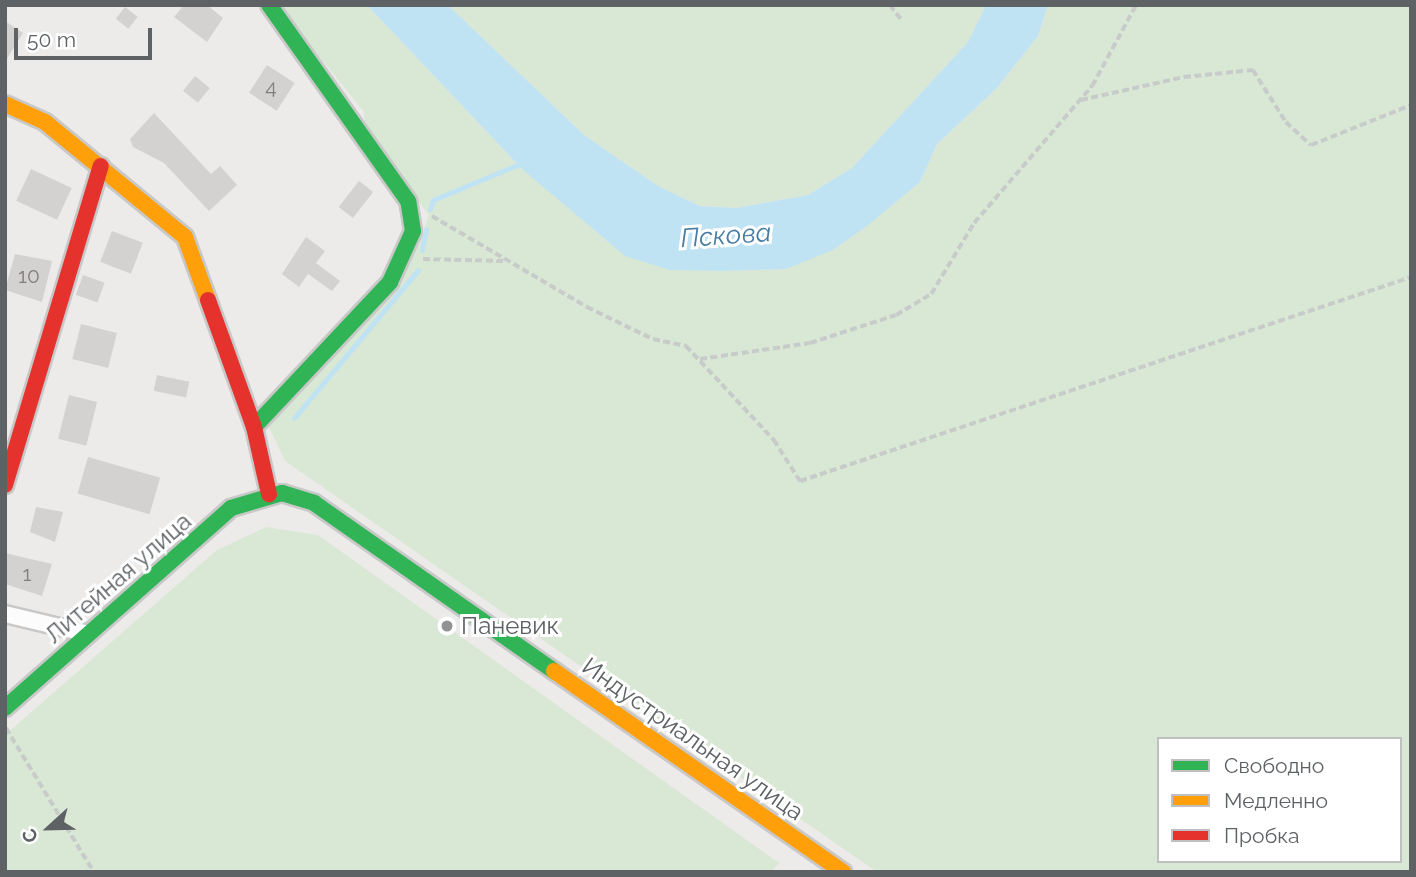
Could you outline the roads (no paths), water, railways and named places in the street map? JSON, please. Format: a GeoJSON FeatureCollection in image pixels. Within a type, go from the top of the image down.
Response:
{"type":"FeatureCollection","features":[{"type":"Feature","properties":{"kind":"street"},"geometry":{"type":"LineString","coordinates":[[254,427],[401,263],[413,231],[408,201],[270,5]]}},
{"type":"Feature","properties":{"kind":"street"},"geometry":{"type":"LineString","coordinates":[[5,104],[45,122],[102,166],[185,237],[254,427],[269,494]]}},
{"type":"Feature","properties":{"kind":"street"},"geometry":{"type":"LineString","coordinates":[[5,485],[102,166]]}},
{"type":"Feature","properties":{"kind":"street","name":"Литейная улица"},"geometry":{"type":"LineString","coordinates":[[5,708],[231,508],[269,494]]}},
{"type":"Feature","properties":{"kind":"street","name":"Индустриальная улица"},"geometry":{"type":"LineString","coordinates":[[269,494],[314,503],[843,872]]}},
{"type":"Feature","properties":{"kind":"street"},"geometry":{"type":"LineString","coordinates":[[5,614],[88,634]]}},
{"type":"Feature","properties":{"kind":"water","name":"Пскова"},"geometry":{"type":"Polygon","coordinates":[[[367,5],[448,5],[584,135],[658,186],[700,206],[736,208],[808,195],[852,168],[968,42],[986,5],[1048,5],[1038,36],[997,88],[937,144],[920,182],[867,226],[833,250],[786,269],[724,271],[670,270],[625,256],[522,169],[367,5]]]}},
{"type":"Feature","properties":{"kind":"waterway"},"geometry":{"type":"LineString","coordinates":[[430,209],[433,200],[522,163]]}},
{"type":"Feature","properties":{"kind":"waterway"},"geometry":{"type":"LineString","coordinates":[[422,250],[426,229]]}},
{"type":"Feature","properties":{"kind":"waterway"},"geometry":{"type":"LineString","coordinates":[[294,418],[418,270]]}},
{"type":"Feature","properties":{"kind":"place","name":"Паневик"},"geometry":{"type":"Point","coordinates":[447,626]}}]}
